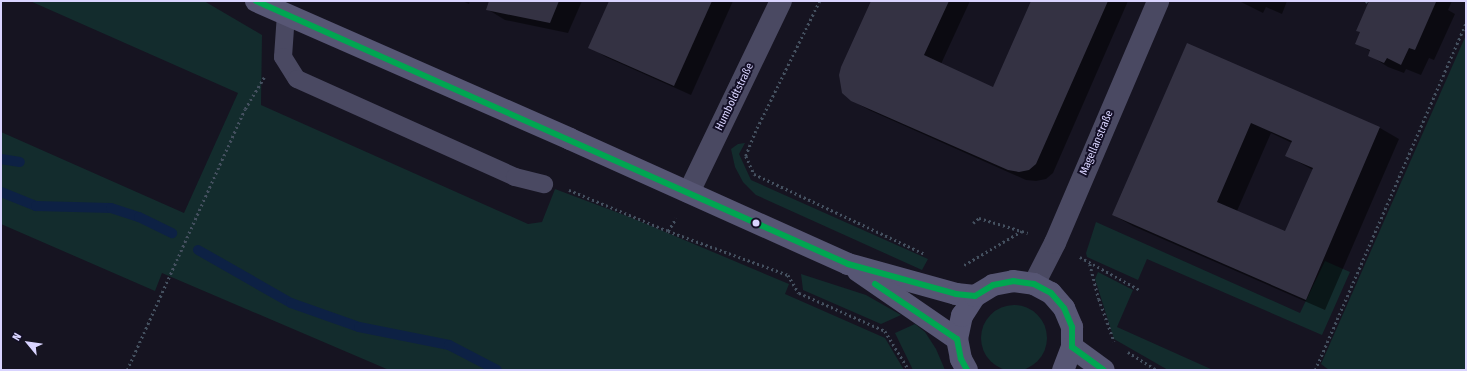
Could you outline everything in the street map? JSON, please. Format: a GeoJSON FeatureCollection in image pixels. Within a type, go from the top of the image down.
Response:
{"type":"FeatureCollection","features":[{"type":"Feature","properties":{"kind":"main road"},"geometry":{"type":"LineString","coordinates":[[256,1],[689,192],[848,264],[956,294],[975,296]]}},
{"type":"Feature","properties":{"kind":"main road"},"geometry":{"type":"LineString","coordinates":[[848,264],[913,311],[957,339]]}},
{"type":"Feature","properties":{"kind":"main road"},"geometry":{"type":"LineString","coordinates":[[967,370],[961,359],[957,339],[962,316],[975,296],[993,285],[1013,280],[1034,284],[1051,293],[1064,308],[1072,327],[1072,347],[1063,370]]}},
{"type":"Feature","properties":{"kind":"main road"},"geometry":{"type":"LineString","coordinates":[[1072,347],[1104,370]]}},
{"type":"Feature","properties":{"kind":"street","name":"Humboldtstraße"},"geometry":{"type":"LineString","coordinates":[[689,192],[781,1]]}},
{"type":"Feature","properties":{"kind":"street","name":"Magellanstraße"},"geometry":{"type":"LineString","coordinates":[[1034,284],[1055,243],[1158,1]]}},
{"type":"Feature","properties":{"kind":"lane"},"geometry":{"type":"LineString","coordinates":[[286,14],[283,57],[297,79],[515,177],[553,185]]}},
{"type":"Feature","properties":{"kind":"path"},"geometry":{"type":"LineString","coordinates":[[820,1],[756,131],[746,156],[754,174],[929,256]]}},
{"type":"Feature","properties":{"kind":"path"},"geometry":{"type":"LineString","coordinates":[[1315,370],[1466,22]]}},
{"type":"Feature","properties":{"kind":"path"},"geometry":{"type":"LineString","coordinates":[[127,370],[245,109],[268,69],[283,57]]}},
{"type":"Feature","properties":{"kind":"path"},"geometry":{"type":"LineString","coordinates":[[553,185],[668,231],[788,275],[799,293],[885,331],[909,370]]}},
{"type":"Feature","properties":{"kind":"path"},"geometry":{"type":"LineString","coordinates":[[963,266],[1022,231]]}},
{"type":"Feature","properties":{"kind":"path"},"geometry":{"type":"LineString","coordinates":[[1089,263],[1099,299],[1115,344]]}},
{"type":"Feature","properties":{"kind":"path"},"geometry":{"type":"LineString","coordinates":[[1121,348],[1157,370]]}},
{"type":"Feature","properties":{"kind":"green space"},"geometry":{"type":"Polygon","coordinates":[[[30,1],[204,1],[262,35],[261,105],[528,224],[542,222],[555,189],[632,218],[789,284],[785,294],[885,338],[904,370],[389,370],[162,273],[155,291],[1,224],[1,132],[184,213],[238,93],[30,1]]]}},
{"type":"Feature","properties":{"kind":"green space"},"geometry":{"type":"Polygon","coordinates":[[[1466,35],[1466,370],[1329,370],[1321,364],[1466,35]]]}},
{"type":"Feature","properties":{"kind":"green space"},"geometry":{"type":"Polygon","coordinates":[[[745,143],[739,154],[751,180],[928,259],[922,270],[756,195],[743,182],[735,167],[731,149],[738,144],[745,143]]]}},
{"type":"Feature","properties":{"kind":"green space"},"geometry":{"type":"Polygon","coordinates":[[[1096,222],[1300,313],[1325,261],[1350,272],[1322,335],[1147,259],[1138,280],[1087,257],[1086,253],[1096,222]]]}},
{"type":"Feature","properties":{"kind":"green space"},"geometry":{"type":"Polygon","coordinates":[[[1098,272],[1133,290],[1117,327],[1213,370],[1168,370],[1114,339],[1095,279],[1098,272]]]}},
{"type":"Feature","properties":{"kind":"green space"},"geometry":{"type":"Polygon","coordinates":[[[801,274],[866,295],[901,315],[881,324],[803,290],[801,274]]]}},
{"type":"Feature","properties":{"kind":"green space"},"geometry":{"type":"Polygon","coordinates":[[[1007,305],[1021,305],[1033,310],[1042,319],[1047,331],[1045,351],[1038,362],[1021,371],[1007,371],[995,366],[986,357],[981,345],[981,331],[986,319],[995,310],[1007,305]]]}},
{"type":"Feature","properties":{"kind":"green space"},"geometry":{"type":"Polygon","coordinates":[[[915,324],[925,332],[936,349],[945,370],[913,370],[895,333],[915,324]]]}},
{"type":"Feature","properties":{"kind":"building"},"geometry":{"type":"Polygon","coordinates":[[[489,1],[559,1],[550,23],[486,10],[489,1]]]}},
{"type":"Feature","properties":{"kind":"building"},"geometry":{"type":"Polygon","coordinates":[[[609,1],[712,1],[674,86],[588,48],[609,1]]]}},
{"type":"Feature","properties":{"kind":"building"},"geometry":{"type":"Polygon","coordinates":[[[871,1],[949,1],[924,55],[993,87],[1031,1],[1108,1],[1036,164],[1029,170],[1019,172],[1008,170],[851,101],[842,93],[839,75],[841,67],[871,1]]]}},
{"type":"Feature","properties":{"kind":"building"},"geometry":{"type":"Polygon","coordinates":[[[1369,1],[1436,2],[1415,50],[1409,48],[1401,65],[1387,58],[1384,63],[1368,56],[1370,50],[1355,44],[1360,32],[1356,31],[1369,1]]]}},
{"type":"Feature","properties":{"kind":"building"},"geometry":{"type":"Polygon","coordinates":[[[1187,43],[1380,127],[1306,300],[1112,215],[1187,43]],[[1251,123],[1217,202],[1285,231],[1313,168],[1285,156],[1292,141],[1251,123]]]}},
{"type":"Feature","properties":{"kind":"waterway"},"geometry":{"type":"LineString","coordinates":[[1,159],[20,162]]}},
{"type":"Feature","properties":{"kind":"waterway"},"geometry":{"type":"LineString","coordinates":[[1,192],[36,206],[111,208],[139,217],[172,233]]}},
{"type":"Feature","properties":{"kind":"waterway"},"geometry":{"type":"LineString","coordinates":[[198,250],[291,303],[359,327],[449,345],[497,370]]}},
{"type":"Feature","properties":{"kind":"transit line"},"geometry":{"type":"LineString","coordinates":[[256,1],[848,264],[956,294],[975,296],[993,285],[1013,281],[1034,284],[1051,293],[1064,308],[1072,327],[1072,347],[1104,370]]}},
{"type":"Feature","properties":{"kind":"transit line"},"geometry":{"type":"LineString","coordinates":[[875,284],[957,339],[961,359],[967,370]]}}]}
